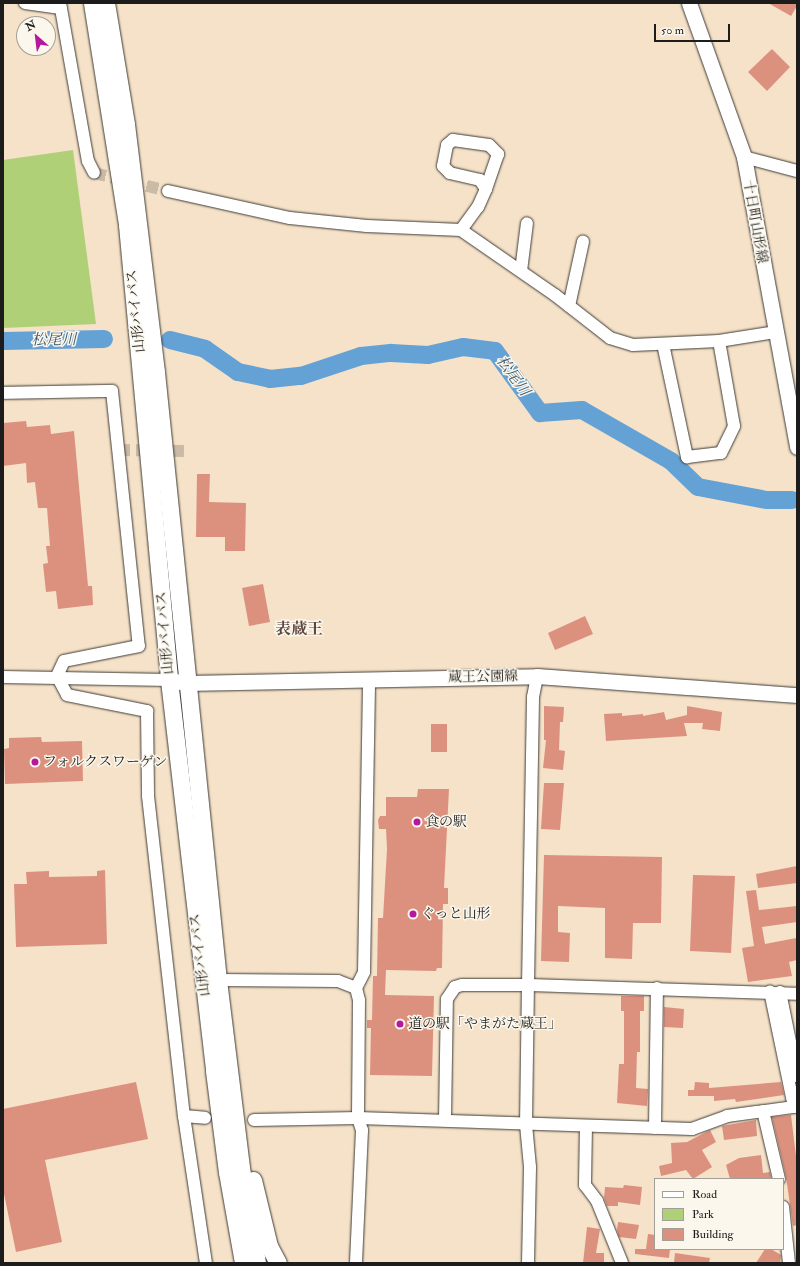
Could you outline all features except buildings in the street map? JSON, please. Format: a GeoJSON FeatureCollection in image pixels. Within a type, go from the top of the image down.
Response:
{"type":"FeatureCollection","features":[{"type":"Feature","properties":{"kind":"highway","name":"山形バイパス"},"geometry":{"type":"LineString","coordinates":[[92,3],[127,225],[169,680],[222,1135],[243,1263]]}},
{"type":"Feature","properties":{"kind":"highway","name":"山形バイパス"},"geometry":{"type":"LineString","coordinates":[[106,3],[126,124],[156,365],[186,683],[227,1065],[257,1263]]}},
{"type":"Feature","properties":{"kind":"highway"},"geometry":{"type":"LineString","coordinates":[[227,1065],[270,1246],[278,1263]]}},
{"type":"Feature","properties":{"kind":"highway"},"geometry":{"type":"LineString","coordinates":[[222,1135],[220,1174],[234,1263]]}},
{"type":"Feature","properties":{"kind":"main road","name":"十日町山形線"},"geometry":{"type":"LineString","coordinates":[[690,3],[744,157],[797,447]]}},
{"type":"Feature","properties":{"kind":"main road","name":"蔵王公園線"},"geometry":{"type":"LineString","coordinates":[[169,680],[186,683],[537,676],[797,695]]}},
{"type":"Feature","properties":{"kind":"street"},"geometry":{"type":"LineString","coordinates":[[24,3],[61,6],[88,161],[94,173]]}},
{"type":"Feature","properties":{"kind":"street"},"geometry":{"type":"LineString","coordinates":[[461,230],[478,207],[486,189],[498,154],[489,145],[453,140],[447,145],[443,166],[450,173],[480,180],[486,189]]}},
{"type":"Feature","properties":{"kind":"street"},"geometry":{"type":"LineString","coordinates":[[744,157],[797,170]]}},
{"type":"Feature","properties":{"kind":"street"},"geometry":{"type":"LineString","coordinates":[[168,190],[290,218],[367,226],[461,230],[522,271],[610,338],[633,345],[718,341],[776,332]]}},
{"type":"Feature","properties":{"kind":"street"},"geometry":{"type":"LineString","coordinates":[[522,271],[527,223]]}},
{"type":"Feature","properties":{"kind":"street"},"geometry":{"type":"LineString","coordinates":[[569,306],[583,242]]}},
{"type":"Feature","properties":{"kind":"street"},"geometry":{"type":"LineString","coordinates":[[663,344],[687,457],[722,453],[734,426],[718,341]]}},
{"type":"Feature","properties":{"kind":"street"},"geometry":{"type":"LineString","coordinates":[[3,393],[112,391],[139,646],[64,661],[57,676]]}},
{"type":"Feature","properties":{"kind":"street"},"geometry":{"type":"LineString","coordinates":[[57,676],[67,695],[147,711],[148,796],[184,1116],[206,1263]]}},
{"type":"Feature","properties":{"kind":"street"},"geometry":{"type":"LineString","coordinates":[[3,677],[57,676],[169,680]]}},
{"type":"Feature","properties":{"kind":"street"},"geometry":{"type":"LineString","coordinates":[[528,1263],[530,1167],[526,1125],[528,985],[534,697],[537,676]]}},
{"type":"Feature","properties":{"kind":"street"},"geometry":{"type":"LineString","coordinates":[[356,1263],[362,1130],[358,1118],[359,1000],[356,988],[364,972],[369,680]]}},
{"type":"Feature","properties":{"kind":"street"},"geometry":{"type":"LineString","coordinates":[[218,980],[338,981],[356,988]]}},
{"type":"Feature","properties":{"kind":"street"},"geometry":{"type":"LineString","coordinates":[[445,1120],[447,999],[450,992],[462,985],[657,988],[797,994]]}},
{"type":"Feature","properties":{"kind":"street"},"geometry":{"type":"LineString","coordinates":[[655,1128],[657,988]]}},
{"type":"Feature","properties":{"kind":"street"},"geometry":{"type":"LineString","coordinates":[[775,992],[795,1050],[797,1076]]}},
{"type":"Feature","properties":{"kind":"street"},"geometry":{"type":"LineString","coordinates":[[254,1120],[358,1118],[445,1120],[526,1125],[692,1129],[727,1116],[794,1107],[775,992]]}},
{"type":"Feature","properties":{"kind":"street"},"geometry":{"type":"LineString","coordinates":[[763,1111],[779,1178]]}},
{"type":"Feature","properties":{"kind":"street"},"geometry":{"type":"LineString","coordinates":[[184,1116],[205,1118]]}},
{"type":"Feature","properties":{"kind":"street"},"geometry":{"type":"LineString","coordinates":[[586,1126],[585,1185],[597,1201],[622,1263]]}},
{"type":"Feature","properties":{"kind":"street"},"geometry":{"type":"LineString","coordinates":[[784,1216],[789,1263]]}},
{"type":"Feature","properties":{"kind":"green space"},"geometry":{"type":"Polygon","coordinates":[[[73,150],[96,324],[3,328],[3,160],[73,150]]]}},
{"type":"Feature","properties":{"kind":"waterway","name":"松尾川"},"geometry":{"type":"LineString","coordinates":[[3,341],[104,339]]}},
{"type":"Feature","properties":{"kind":"waterway","name":"松尾川"},"geometry":{"type":"LineString","coordinates":[[170,340],[205,349],[238,372],[270,379],[301,376],[361,356],[391,353],[428,355],[463,347],[495,351],[540,413],[582,410],[671,461],[698,487],[767,500],[792,500]]}},
{"type":"Feature","properties":{"kind":"tunnel"},"geometry":{"type":"LineString","coordinates":[[94,173],[168,191]]}},
{"type":"Feature","properties":{"kind":"tunnel"},"geometry":{"type":"LineString","coordinates":[[118,450],[184,451]]}},
{"type":"Feature","properties":{"kind":"place","name":"フォルクスワーゲン"},"geometry":{"type":"Point","coordinates":[35,762]}},
{"type":"Feature","properties":{"kind":"place","name":"食の駅"},"geometry":{"type":"Point","coordinates":[417,822]}},
{"type":"Feature","properties":{"kind":"place","name":"ぐっと山形"},"geometry":{"type":"Point","coordinates":[413,914]}},
{"type":"Feature","properties":{"kind":"place","name":"道の駅「やまがた蔵王」"},"geometry":{"type":"Point","coordinates":[400,1024]}},
{"type":"Feature","properties":{"kind":"district","name":"表蔵王"},"geometry":{"type":"Point","coordinates":[299,629]}}]}
